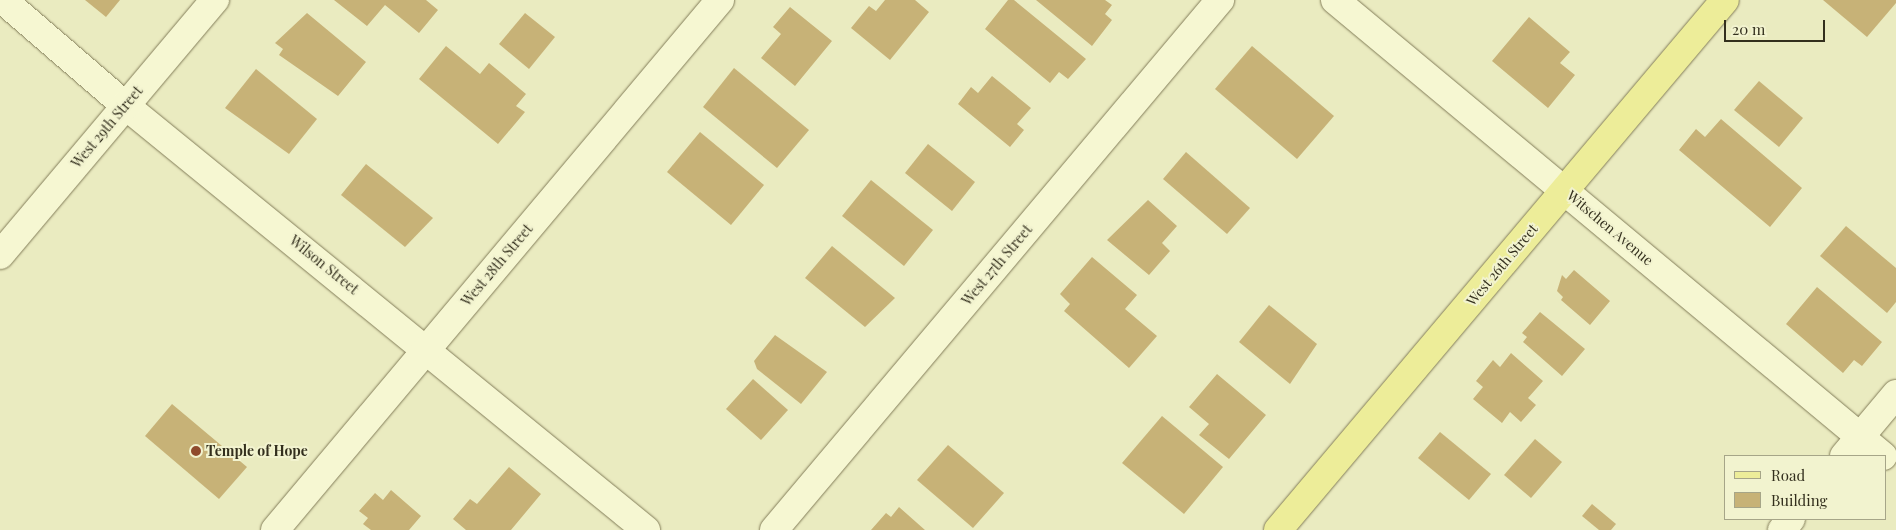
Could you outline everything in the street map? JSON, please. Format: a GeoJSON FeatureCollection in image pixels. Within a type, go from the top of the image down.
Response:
{"type":"FeatureCollection","features":[{"type":"Feature","properties":{"kind":"main road","name":"West 26th Street"},"geometry":{"type":"LineString","coordinates":[[1278,530],[1725,0]]}},
{"type":"Feature","properties":{"kind":"street","name":"Wilson Street"},"geometry":{"type":"LineString","coordinates":[[3,0],[126,106],[427,348],[646,530]]}},
{"type":"Feature","properties":{"kind":"street","name":"West 29th Street"},"geometry":{"type":"LineString","coordinates":[[0,255],[215,0]]}},
{"type":"Feature","properties":{"kind":"street","name":"West 28th Street"},"geometry":{"type":"LineString","coordinates":[[275,530],[720,0]]}},
{"type":"Feature","properties":{"kind":"street","name":"West 27th Street"},"geometry":{"type":"LineString","coordinates":[[774,530],[1220,0]]}},
{"type":"Feature","properties":{"kind":"street","name":"Witschen Avenue"},"geometry":{"type":"LineString","coordinates":[[1335,0],[1565,190],[1852,447],[1878,455]]}},
{"type":"Feature","properties":{"kind":"street"},"geometry":{"type":"LineString","coordinates":[[1852,447],[1896,394]]}},
{"type":"Feature","properties":{"kind":"street","name":"Witschen Avenue"},"geometry":{"type":"LineString","coordinates":[[1886,459],[1896,467]]}},
{"type":"Feature","properties":{"kind":"street"},"geometry":{"type":"LineString","coordinates":[[1782,530],[1790,520]]}},
{"type":"Feature","properties":{"kind":"building"},"geometry":{"type":"Polygon","coordinates":[[[85,0],[120,0],[106,17],[85,0]]]}},
{"type":"Feature","properties":{"kind":"building"},"geometry":{"type":"Polygon","coordinates":[[[334,0],[426,0],[438,10],[419,33],[385,5],[367,26],[334,0]]]}},
{"type":"Feature","properties":{"kind":"building"},"geometry":{"type":"Polygon","coordinates":[[[885,0],[915,0],[929,12],[890,60],[851,28],[869,6],[876,11],[885,0]]]}},
{"type":"Feature","properties":{"kind":"building"},"geometry":{"type":"Polygon","coordinates":[[[1008,0],[1014,0],[1086,59],[1068,79],[1059,72],[1050,83],[985,29],[1008,0]]]}},
{"type":"Feature","properties":{"kind":"building"},"geometry":{"type":"Polygon","coordinates":[[[1036,0],[1105,0],[1112,5],[1105,14],[1112,20],[1092,46],[1036,0]]]}},
{"type":"Feature","properties":{"kind":"building"},"geometry":{"type":"Polygon","coordinates":[[[1823,0],[1896,0],[1896,3],[1867,37],[1823,0]]]}},
{"type":"Feature","properties":{"kind":"building"},"geometry":{"type":"Polygon","coordinates":[[[790,7],[832,41],[795,86],[761,58],[781,34],[773,27],[790,7]]]}},
{"type":"Feature","properties":{"kind":"building"},"geometry":{"type":"Polygon","coordinates":[[[307,13],[366,62],[338,96],[279,55],[283,49],[275,43],[307,13]]]}},
{"type":"Feature","properties":{"kind":"building"},"geometry":{"type":"Polygon","coordinates":[[[525,13],[555,37],[529,69],[499,44],[525,13]]]}},
{"type":"Feature","properties":{"kind":"building"},"geometry":{"type":"Polygon","coordinates":[[[1529,17],[1570,52],[1560,63],[1575,75],[1548,108],[1492,61],[1529,17]]]}},
{"type":"Feature","properties":{"kind":"building"},"geometry":{"type":"Polygon","coordinates":[[[446,46],[480,74],[489,63],[526,94],[516,106],[525,112],[498,144],[419,79],[446,46]]]}},
{"type":"Feature","properties":{"kind":"building"},"geometry":{"type":"Polygon","coordinates":[[[1252,46],[1334,116],[1297,159],[1215,89],[1252,46]]]}},
{"type":"Feature","properties":{"kind":"building"},"geometry":{"type":"Polygon","coordinates":[[[734,68],[809,130],[777,168],[703,107],[734,68]]]}},
{"type":"Feature","properties":{"kind":"building"},"geometry":{"type":"Polygon","coordinates":[[[256,69],[317,119],[289,154],[225,108],[256,69]]]}},
{"type":"Feature","properties":{"kind":"building"},"geometry":{"type":"Polygon","coordinates":[[[992,76],[1031,108],[1017,124],[1024,130],[1010,147],[958,104],[971,87],[978,93],[992,76]]]}},
{"type":"Feature","properties":{"kind":"building"},"geometry":{"type":"Polygon","coordinates":[[[1759,81],[1803,118],[1779,147],[1734,110],[1759,81]]]}},
{"type":"Feature","properties":{"kind":"building"},"geometry":{"type":"Polygon","coordinates":[[[1721,119],[1802,188],[1770,227],[1679,150],[1696,129],[1705,137],[1721,119]]]}},
{"type":"Feature","properties":{"kind":"building"},"geometry":{"type":"Polygon","coordinates":[[[700,132],[764,185],[731,225],[667,172],[700,132]]]}},
{"type":"Feature","properties":{"kind":"building"},"geometry":{"type":"Polygon","coordinates":[[[928,144],[975,182],[952,211],[905,173],[928,144]]]}},
{"type":"Feature","properties":{"kind":"building"},"geometry":{"type":"Polygon","coordinates":[[[1186,152],[1250,208],[1227,234],[1163,179],[1186,152]]]}},
{"type":"Feature","properties":{"kind":"building"},"geometry":{"type":"Polygon","coordinates":[[[366,164],[433,218],[405,247],[341,195],[366,164]]]}},
{"type":"Feature","properties":{"kind":"building"},"geometry":{"type":"Polygon","coordinates":[[[871,180],[933,230],[904,266],[842,216],[871,180]]]}},
{"type":"Feature","properties":{"kind":"building"},"geometry":{"type":"Polygon","coordinates":[[[1148,200],[1177,226],[1162,243],[1170,251],[1149,275],[1107,240],[1148,200]]]}},
{"type":"Feature","properties":{"kind":"building"},"geometry":{"type":"Polygon","coordinates":[[[1846,226],[1896,268],[1896,302],[1887,313],[1820,256],[1846,226]]]}},
{"type":"Feature","properties":{"kind":"building"},"geometry":{"type":"Polygon","coordinates":[[[832,246],[895,298],[865,327],[805,278],[832,246]]]}},
{"type":"Feature","properties":{"kind":"building"},"geometry":{"type":"Polygon","coordinates":[[[1092,257],[1137,295],[1125,309],[1157,336],[1129,368],[1064,311],[1070,304],[1060,294],[1092,257]]]}},
{"type":"Feature","properties":{"kind":"building"},"geometry":{"type":"Polygon","coordinates":[[[1574,270],[1610,301],[1590,325],[1561,300],[1563,297],[1557,291],[1562,275],[1566,279],[1574,270]]]}},
{"type":"Feature","properties":{"kind":"building"},"geometry":{"type":"Polygon","coordinates":[[[1817,287],[1882,342],[1862,366],[1854,360],[1843,373],[1786,324],[1817,287]]]}},
{"type":"Feature","properties":{"kind":"building"},"geometry":{"type":"Polygon","coordinates":[[[1269,305],[1317,344],[1290,384],[1239,342],[1269,305]]]}},
{"type":"Feature","properties":{"kind":"building"},"geometry":{"type":"Polygon","coordinates":[[[1540,312],[1585,349],[1562,376],[1523,342],[1527,337],[1522,333],[1540,312]]]}},
{"type":"Feature","properties":{"kind":"building"},"geometry":{"type":"Polygon","coordinates":[[[775,335],[827,372],[801,404],[757,369],[754,361],[775,335]]]}},
{"type":"Feature","properties":{"kind":"building"},"geometry":{"type":"Polygon","coordinates":[[[1511,353],[1543,381],[1528,398],[1536,405],[1521,422],[1510,412],[1502,423],[1473,399],[1483,387],[1476,381],[1493,360],[1500,367],[1511,353]]]}},
{"type":"Feature","properties":{"kind":"building"},"geometry":{"type":"Polygon","coordinates":[[[1217,374],[1266,415],[1229,459],[1199,435],[1209,424],[1189,407],[1217,374]]]}},
{"type":"Feature","properties":{"kind":"building"},"geometry":{"type":"Polygon","coordinates":[[[753,379],[788,410],[761,440],[726,409],[753,379]]]}},
{"type":"Feature","properties":{"kind":"building","name":"Temple of Hope"},"geometry":{"type":"Polygon","coordinates":[[[172,404],[247,467],[219,499],[145,436],[172,404]]]}},
{"type":"Feature","properties":{"kind":"building"},"geometry":{"type":"Polygon","coordinates":[[[1162,416],[1223,467],[1184,514],[1122,463],[1162,416]]]}},
{"type":"Feature","properties":{"kind":"building"},"geometry":{"type":"Polygon","coordinates":[[[1440,432],[1491,474],[1469,500],[1418,458],[1440,432]]]}},
{"type":"Feature","properties":{"kind":"building"},"geometry":{"type":"Polygon","coordinates":[[[1535,439],[1562,462],[1531,498],[1504,475],[1535,439]]]}},
{"type":"Feature","properties":{"kind":"building"},"geometry":{"type":"Polygon","coordinates":[[[948,445],[1004,493],[973,528],[917,480],[948,445]]]}},
{"type":"Feature","properties":{"kind":"building"},"geometry":{"type":"Polygon","coordinates":[[[509,467],[541,494],[511,530],[466,530],[453,519],[470,499],[477,504],[509,467]]]}},
{"type":"Feature","properties":{"kind":"building"},"geometry":{"type":"Polygon","coordinates":[[[391,490],[421,516],[409,530],[371,530],[363,524],[368,518],[359,511],[375,493],[383,500],[391,490]]]}},
{"type":"Feature","properties":{"kind":"building"},"geometry":{"type":"Polygon","coordinates":[[[1592,504],[1616,524],[1611,530],[1599,530],[1582,516],[1592,504]]]}},
{"type":"Feature","properties":{"kind":"building"},"geometry":{"type":"Polygon","coordinates":[[[899,507],[925,530],[871,530],[886,513],[891,517],[899,507]]]}},
{"type":"Feature","properties":{"kind":"place","name":"Temple of Hope"},"geometry":{"type":"Point","coordinates":[196,451]}}]}
